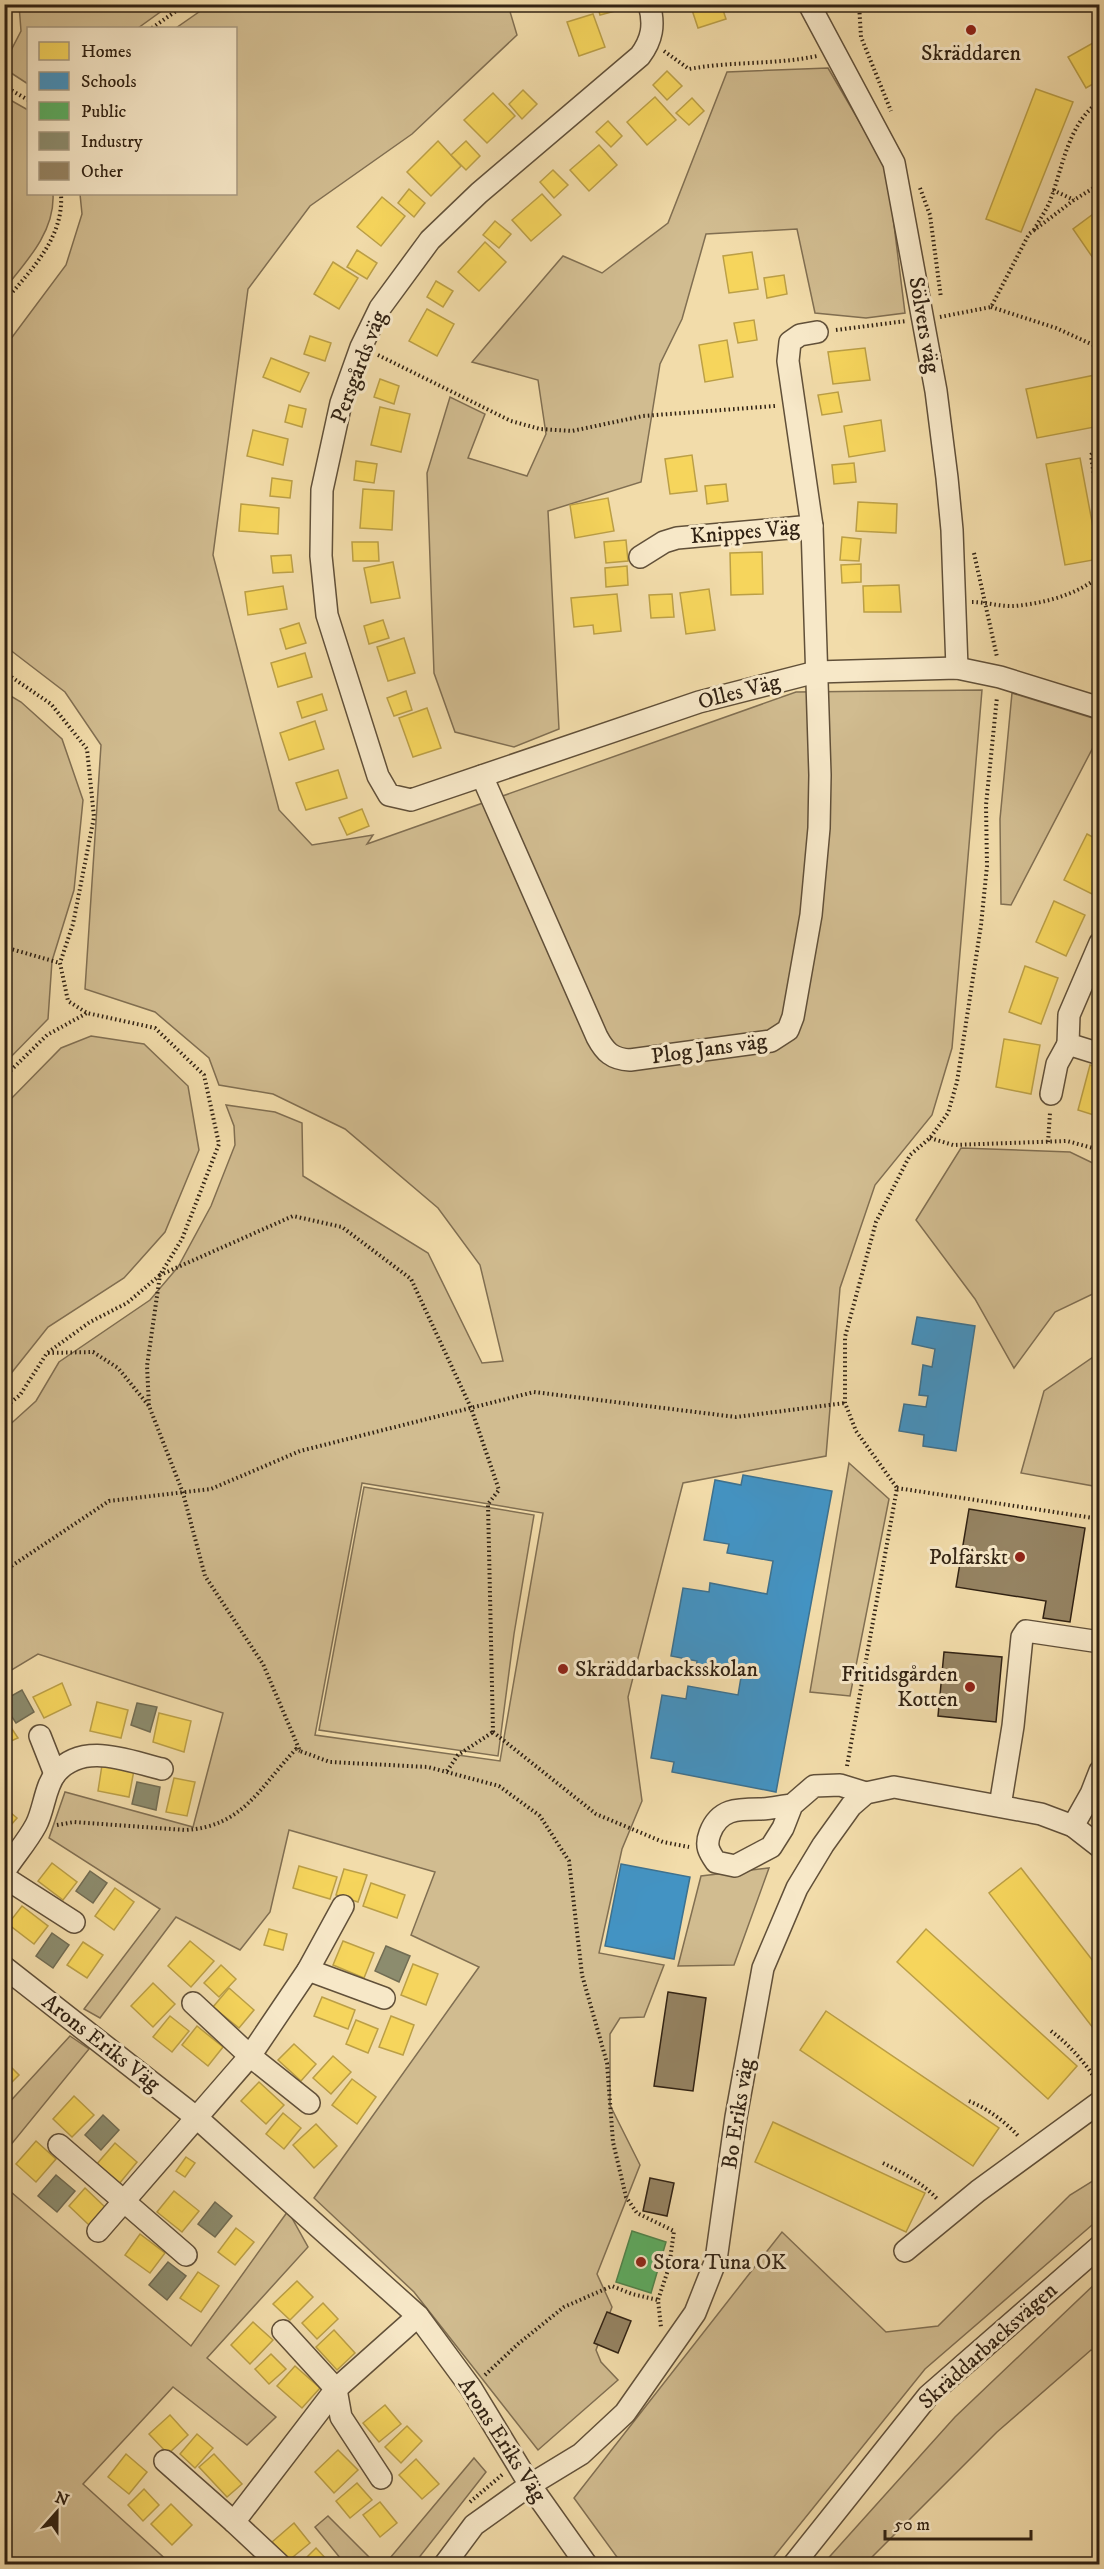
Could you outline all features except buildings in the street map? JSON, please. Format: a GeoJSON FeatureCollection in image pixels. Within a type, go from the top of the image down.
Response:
{"type":"FeatureCollection","features":[{"type":"Feature","properties":{"kind":"street"},"geometry":{"type":"LineString","coordinates":[[649,4],[653,16],[651,41]]}},
{"type":"Feature","properties":{"kind":"street","name":"Sölvers väg"},"geometry":{"type":"LineString","coordinates":[[809,4],[894,163],[933,318],[936,391],[952,530],[957,668]]}},
{"type":"Feature","properties":{"kind":"street","name":"Persgårds väg"},"geometry":{"type":"LineString","coordinates":[[389,795],[378,776],[327,615],[321,556],[322,490],[341,403],[361,347],[380,308],[430,240],[478,193],[639,56],[651,41]]}},
{"type":"Feature","properties":{"kind":"street"},"geometry":{"type":"LineString","coordinates":[[816,672],[812,526],[788,360],[790,342],[800,335],[817,332]]}},
{"type":"Feature","properties":{"kind":"street","name":"Knippes Väg"},"geometry":{"type":"LineString","coordinates":[[640,557],[664,542],[677,538],[812,526]]}},
{"type":"Feature","properties":{"kind":"street","name":"Olles Väg"},"geometry":{"type":"LineString","coordinates":[[389,795],[411,800],[699,702],[816,672],[957,668],[1000,677],[1100,708]]}},
{"type":"Feature","properties":{"kind":"street","name":"Plog Jans väg"},"geometry":{"type":"LineString","coordinates":[[482,776],[597,1037],[607,1052],[618,1059],[630,1060],[771,1041],[784,1035],[791,1024],[811,915],[817,859],[820,775],[816,672]]}},
{"type":"Feature","properties":{"kind":"street"},"geometry":{"type":"LineString","coordinates":[[1051,1094],[1057,1064],[1068,1044],[1069,1015],[1100,943]]}},
{"type":"Feature","properties":{"kind":"street"},"geometry":{"type":"LineString","coordinates":[[1068,1044],[1100,1054]]}},
{"type":"Feature","properties":{"kind":"street"},"geometry":{"type":"LineString","coordinates":[[1000,1806],[1013,1726],[1022,1637],[1026,1631],[1100,1641]]}},
{"type":"Feature","properties":{"kind":"street"},"geometry":{"type":"LineString","coordinates":[[40,1736],[55,1774]]}},
{"type":"Feature","properties":{"kind":"street"},"geometry":{"type":"LineString","coordinates":[[74,1922],[6,1867],[36,1826],[55,1774],[78,1757],[94,1755],[162,1769]]}},
{"type":"Feature","properties":{"kind":"street"},"geometry":{"type":"LineString","coordinates":[[1073,1826],[1100,1772]]}},
{"type":"Feature","properties":{"kind":"street"},"geometry":{"type":"LineString","coordinates":[[792,1805],[762,1809],[737,1808],[721,1815],[710,1833],[707,1850],[717,1862],[735,1866],[771,1847],[783,1828],[792,1805],[814,1786],[840,1785],[866,1793],[894,1787],[1041,1814],[1073,1826],[1100,1847]]}},
{"type":"Feature","properties":{"kind":"street","name":"Bo Eriks väg"},"geometry":{"type":"LineString","coordinates":[[445,2565],[474,2525],[530,2485],[581,2454],[625,2413],[695,2313],[716,2260],[736,2117],[763,1968],[797,1888],[846,1813],[866,1793]]}},
{"type":"Feature","properties":{"kind":"street"},"geometry":{"type":"LineString","coordinates":[[98,2231],[250,2056],[308,1970],[343,1906]]}},
{"type":"Feature","properties":{"kind":"street","name":"Arons Eriks Väg"},"geometry":{"type":"LineString","coordinates":[[4,1967],[197,2118],[418,2316],[471,2388],[530,2485],[586,2565]]}},
{"type":"Feature","properties":{"kind":"street"},"geometry":{"type":"LineString","coordinates":[[308,1970],[384,1998]]}},
{"type":"Feature","properties":{"kind":"street"},"geometry":{"type":"LineString","coordinates":[[193,2003],[250,2056],[309,2103]]}},
{"type":"Feature","properties":{"kind":"street"},"geometry":{"type":"LineString","coordinates":[[905,2251],[951,2213],[1100,2102]]}},
{"type":"Feature","properties":{"kind":"street"},"geometry":{"type":"LineString","coordinates":[[59,2145],[186,2255]]}},
{"type":"Feature","properties":{"kind":"street","name":"Skräddarbacksvägen"},"geometry":{"type":"LineString","coordinates":[[794,2565],[928,2396],[1100,2246]]}},
{"type":"Feature","properties":{"kind":"street"},"geometry":{"type":"LineString","coordinates":[[234,2522],[336,2389],[418,2316]]}},
{"type":"Feature","properties":{"kind":"street"},"geometry":{"type":"LineString","coordinates":[[283,2331],[336,2389],[341,2417],[381,2478]]}},
{"type":"Feature","properties":{"kind":"street"},"geometry":{"type":"LineString","coordinates":[[165,2461],[279,2565]]}},
{"type":"Feature","properties":{"kind":"path"},"geometry":{"type":"LineString","coordinates":[[4,10],[5,4]]}},
{"type":"Feature","properties":{"kind":"path"},"geometry":{"type":"LineString","coordinates":[[153,27],[186,4]]}},
{"type":"Feature","properties":{"kind":"path"},"geometry":{"type":"LineString","coordinates":[[860,4],[861,37],[894,119]]}},
{"type":"Feature","properties":{"kind":"path"},"geometry":{"type":"LineString","coordinates":[[651,41],[689,69],[716,64],[786,63],[835,53],[861,37]]}},
{"type":"Feature","properties":{"kind":"path"},"geometry":{"type":"LineString","coordinates":[[4,86],[27,99]]}},
{"type":"Feature","properties":{"kind":"path"},"geometry":{"type":"LineString","coordinates":[[1033,231],[1049,202],[1077,126],[1092,106],[1100,101]]}},
{"type":"Feature","properties":{"kind":"path"},"geometry":{"type":"LineString","coordinates":[[918,183],[930,215],[933,318]]}},
{"type":"Feature","properties":{"kind":"path"},"geometry":{"type":"LineString","coordinates":[[991,307],[1029,234],[1074,200],[1100,184]]}},
{"type":"Feature","properties":{"kind":"path"},"geometry":{"type":"LineString","coordinates":[[1053,190],[1074,200]]}},
{"type":"Feature","properties":{"kind":"path"},"geometry":{"type":"LineString","coordinates":[[4,302],[50,246],[62,208],[61,195]]}},
{"type":"Feature","properties":{"kind":"path"},"geometry":{"type":"LineString","coordinates":[[817,332],[933,318],[991,307],[1056,328],[1100,348]]}},
{"type":"Feature","properties":{"kind":"path"},"geometry":{"type":"LineString","coordinates":[[933,318],[946,327]]}},
{"type":"Feature","properties":{"kind":"path"},"geometry":{"type":"LineString","coordinates":[[361,347],[511,421],[540,429],[572,431],[644,416],[795,404]]}},
{"type":"Feature","properties":{"kind":"path"},"geometry":{"type":"LineString","coordinates":[[1100,443],[1091,455],[1100,519]]}},
{"type":"Feature","properties":{"kind":"path"},"geometry":{"type":"LineString","coordinates":[[974,552],[1000,677],[986,805],[987,866],[981,925],[957,1082],[948,1113],[930,1138],[910,1155],[876,1222],[845,1337],[845,1403],[856,1431],[897,1488],[1100,1519]]}},
{"type":"Feature","properties":{"kind":"path"},"geometry":{"type":"LineString","coordinates":[[954,601],[1013,606],[1063,597],[1084,589],[1100,576]]}},
{"type":"Feature","properties":{"kind":"path"},"geometry":{"type":"LineString","coordinates":[[4,672],[51,704],[87,749],[94,818],[74,924],[60,963],[68,1001],[87,1014],[155,1028],[204,1075],[219,1144],[182,1239],[160,1275],[147,1366],[149,1406]]}},
{"type":"Feature","properties":{"kind":"path"},"geometry":{"type":"LineString","coordinates":[[4,947],[60,963]]}},
{"type":"Feature","properties":{"kind":"path"},"geometry":{"type":"LineString","coordinates":[[4,1077],[47,1035],[87,1014]]}},
{"type":"Feature","properties":{"kind":"path"},"geometry":{"type":"LineString","coordinates":[[1048,1142],[1051,1094]]}},
{"type":"Feature","properties":{"kind":"path"},"geometry":{"type":"LineString","coordinates":[[930,1138],[952,1145],[1067,1141],[1100,1150]]}},
{"type":"Feature","properties":{"kind":"path"},"geometry":{"type":"LineString","coordinates":[[4,1408],[20,1395],[47,1353],[90,1322],[127,1303],[160,1275],[293,1216],[342,1227],[411,1279],[471,1408],[499,1490],[488,1504],[493,1732]]}},
{"type":"Feature","properties":{"kind":"path"},"geometry":{"type":"LineString","coordinates":[[47,1353],[93,1352],[118,1368],[149,1406],[183,1492],[205,1576],[263,1664],[300,1750]]}},
{"type":"Feature","properties":{"kind":"path"},"geometry":{"type":"LineString","coordinates":[[4,1571],[109,1501],[211,1489],[300,1451],[534,1392],[736,1417],[845,1403]]}},
{"type":"Feature","properties":{"kind":"path"},"geometry":{"type":"LineString","coordinates":[[447,1772],[458,1755],[493,1732]]}},
{"type":"Feature","properties":{"kind":"path"},"geometry":{"type":"LineString","coordinates":[[493,1732],[596,1814],[663,1842],[707,1850]]}},
{"type":"Feature","properties":{"kind":"path"},"geometry":{"type":"LineString","coordinates":[[36,1826],[75,1822],[202,1829],[224,1822],[240,1812],[296,1749],[330,1762],[428,1767],[499,1786],[540,1816],[569,1861],[582,1975],[607,2063],[613,2142],[626,2197],[637,2213],[674,2231],[669,2267],[658,2300],[662,2330]]}},
{"type":"Feature","properties":{"kind":"path"},"geometry":{"type":"LineString","coordinates":[[1051,2031],[1088,2066],[1100,2085]]}},
{"type":"Feature","properties":{"kind":"path"},"geometry":{"type":"LineString","coordinates":[[969,2101],[982,2107],[1012,2129],[1031,2152]]}},
{"type":"Feature","properties":{"kind":"path"},"geometry":{"type":"LineString","coordinates":[[882,2163],[909,2176],[930,2191],[951,2213]]}},
{"type":"Feature","properties":{"kind":"path"},"geometry":{"type":"LineString","coordinates":[[471,2388],[518,2344],[564,2307],[612,2286],[632,2294],[658,2300]]}},
{"type":"Feature","properties":{"kind":"shaded area"},"geometry":{"type":"Polygon","coordinates":[[[19,4],[170,5],[139,27],[27,27],[27,83],[5,69],[5,62],[21,31],[19,4]]]}},
{"type":"Feature","properties":{"kind":"shaded area"},"geometry":{"type":"Polygon","coordinates":[[[209,5],[508,5],[517,35],[412,134],[310,206],[248,289],[213,555],[279,810],[312,845],[373,835],[367,844],[796,692],[982,690],[952,1048],[932,1115],[875,1185],[840,1288],[826,1456],[683,1483],[628,1697],[642,1801],[622,1849],[599,1953],[664,1965],[644,2017],[620,2018],[610,2034],[610,2105],[640,2165],[597,2274],[612,2307],[596,2350],[601,2362],[618,2380],[538,2450],[414,2292],[314,2198],[479,1967],[411,1935],[435,1872],[289,1830],[270,1912],[240,1950],[176,1917],[100,2018],[84,2009],[160,1909],[49,1838],[65,1792],[193,1827],[223,1713],[38,1654],[5,1674],[5,1429],[36,1401],[59,1362],[150,1300],[178,1267],[211,1206],[235,1145],[234,1126],[226,1105],[275,1112],[302,1123],[303,1176],[428,1253],[482,1363],[503,1361],[480,1265],[438,1208],[345,1129],[273,1094],[219,1085],[209,1058],[155,1012],[85,989],[101,745],[65,692],[5,646],[4,348],[66,265],[82,214],[80,195],[237,195],[237,27],[177,27],[209,5]],[[362,1483],[315,1735],[500,1761],[543,1513],[362,1483]]]}},
{"type":"Feature","properties":{"kind":"shaded area"},"geometry":{"type":"Polygon","coordinates":[[[828,68],[887,169],[905,313],[866,318],[815,313],[797,229],[706,234],[682,319],[660,364],[641,482],[548,511],[559,729],[514,747],[455,732],[434,673],[427,473],[450,397],[485,414],[468,458],[527,476],[546,434],[538,380],[472,362],[563,256],[602,273],[668,223],[727,72],[828,68]]]}},
{"type":"Feature","properties":{"kind":"shaded area"},"geometry":{"type":"Polygon","coordinates":[[[5,97],[27,109],[27,195],[53,195],[49,220],[38,245],[5,288],[5,97]]]}},
{"type":"Feature","properties":{"kind":"shaded area"},"geometry":{"type":"Polygon","coordinates":[[[4,692],[21,702],[62,739],[83,800],[74,890],[52,961],[48,1019],[5,1063],[4,692]]]}},
{"type":"Feature","properties":{"kind":"shaded area"},"geometry":{"type":"Polygon","coordinates":[[[1012,693],[1099,720],[1100,734],[1011,905],[1001,904],[1000,819],[1012,693]]]}},
{"type":"Feature","properties":{"kind":"shaded area"},"geometry":{"type":"Polygon","coordinates":[[[91,1036],[144,1044],[188,1086],[199,1150],[165,1232],[124,1278],[48,1327],[5,1381],[5,1105],[61,1048],[91,1036]]]}},
{"type":"Feature","properties":{"kind":"shaded area"},"geometry":{"type":"Polygon","coordinates":[[[961,1148],[1070,1152],[1099,1166],[1099,1291],[1055,1312],[1014,1368],[975,1299],[916,1220],[961,1148]]]}},
{"type":"Feature","properties":{"kind":"shaded area"},"geometry":{"type":"Polygon","coordinates":[[[1099,1353],[1099,1487],[1021,1473],[1044,1391],[1099,1353]]]}},
{"type":"Feature","properties":{"kind":"shaded area"},"geometry":{"type":"Polygon","coordinates":[[[849,1463],[889,1499],[850,1696],[810,1692],[849,1463]]]}},
{"type":"Feature","properties":{"kind":"shaded area"},"geometry":{"type":"Polygon","coordinates":[[[364,1487],[534,1515],[514,1634],[498,1756],[319,1730],[364,1487]]]}},
{"type":"Feature","properties":{"kind":"shaded area"},"geometry":{"type":"Polygon","coordinates":[[[769,1868],[734,1965],[678,1966],[701,1876],[769,1868]]]}},
{"type":"Feature","properties":{"kind":"shaded area"},"geometry":{"type":"Polygon","coordinates":[[[70,2036],[89,2049],[5,2152],[5,2107],[70,2036]]]}},
{"type":"Feature","properties":{"kind":"shaded area"},"geometry":{"type":"Polygon","coordinates":[[[1099,2177],[1099,2219],[925,2369],[768,2564],[622,2564],[574,2498],[782,2232],[886,2332],[938,2326],[1070,2195],[1099,2177]]]}},
{"type":"Feature","properties":{"kind":"shaded area"},"geometry":{"type":"Polygon","coordinates":[[[4,2186],[191,2346],[288,2211],[308,2247],[207,2358],[276,2417],[247,2445],[173,2387],[83,2484],[171,2564],[5,2564],[4,2186]]]}},
{"type":"Feature","properties":{"kind":"shaded area"},"geometry":{"type":"Polygon","coordinates":[[[1099,2280],[1099,2351],[1091,2350],[997,2432],[865,2564],[823,2564],[955,2417],[1099,2280]]]}},
{"type":"Feature","properties":{"kind":"shaded area"},"geometry":{"type":"Polygon","coordinates":[[[474,2458],[486,2472],[414,2564],[385,2564],[474,2458]]]}},
{"type":"Feature","properties":{"kind":"shaded area"},"geometry":{"type":"Polygon","coordinates":[[[328,2516],[376,2564],[345,2564],[315,2527],[328,2516]]]}},
{"type":"Feature","properties":{"kind":"place","name":"Skräddaren"},"geometry":{"type":"Point","coordinates":[971,30]}},
{"type":"Feature","properties":{"kind":"place","name":"Polfärskt"},"geometry":{"type":"Point","coordinates":[1020,1557]}},
{"type":"Feature","properties":{"kind":"place","name":"Skräddarbacksskolan"},"geometry":{"type":"Point","coordinates":[563,1669]}},
{"type":"Feature","properties":{"kind":"place","name":"Fritidsgården Kotten"},"geometry":{"type":"Point","coordinates":[970,1687]}},
{"type":"Feature","properties":{"kind":"place","name":"Stora Tuna OK"},"geometry":{"type":"Point","coordinates":[641,2262]}}]}
